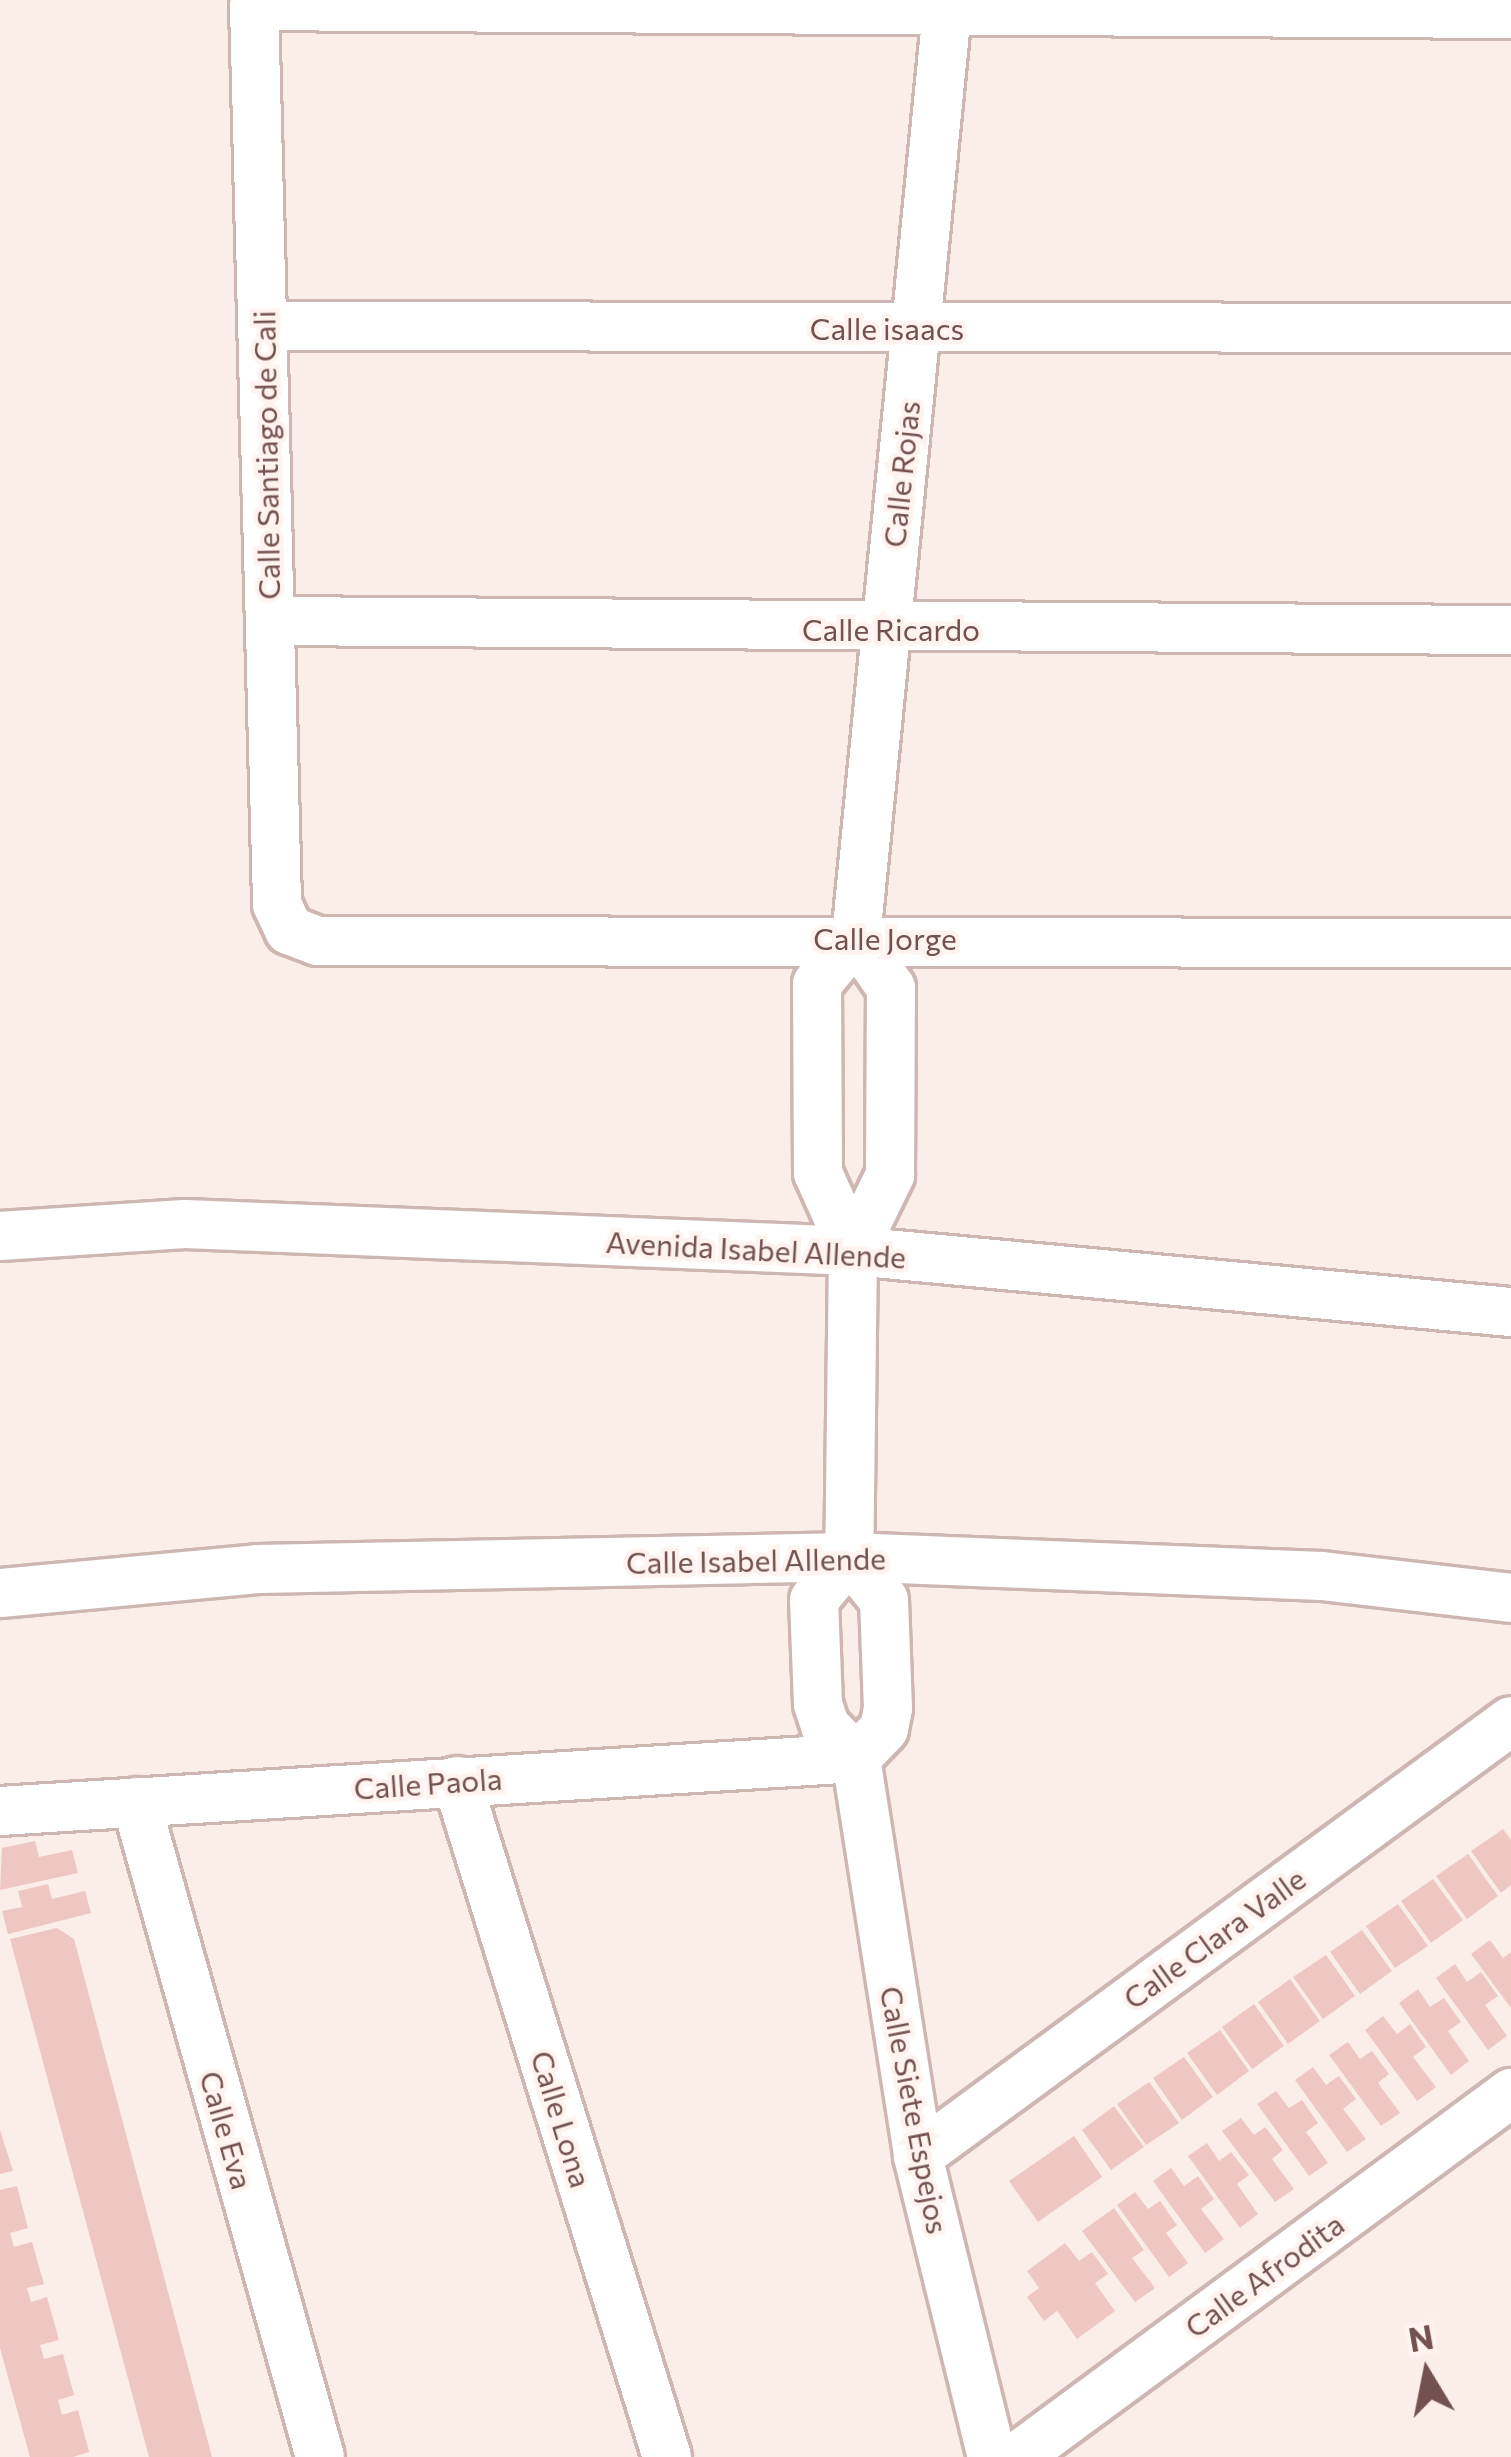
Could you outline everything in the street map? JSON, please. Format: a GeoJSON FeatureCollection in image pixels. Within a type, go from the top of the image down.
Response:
{"type":"FeatureCollection","features":[{"type":"Feature","properties":{"kind":"street","name":"Calle Santiago de Cali"},"geometry":{"type":"LineString","coordinates":[[278,904],[254,6],[947,11]]}},
{"type":"Feature","properties":{"kind":"street"},"geometry":{"type":"LineString","coordinates":[[947,11],[1511,14]]}},
{"type":"Feature","properties":{"kind":"street","name":"Calle Rojas"},"geometry":{"type":"LineString","coordinates":[[856,937],[947,11]]}},
{"type":"Feature","properties":{"kind":"street","name":"Calle isaacs"},"geometry":{"type":"LineString","coordinates":[[263,326],[1511,328]]}},
{"type":"Feature","properties":{"kind":"street","name":"Calle Ricardo"},"geometry":{"type":"LineString","coordinates":[[270,621],[1511,630]]}},
{"type":"Feature","properties":{"kind":"street","name":"Calle Jorge"},"geometry":{"type":"LineString","coordinates":[[278,904],[290,930],[318,941],[856,937],[1511,943]]}},
{"type":"Feature","properties":{"kind":"street"},"geometry":{"type":"LineString","coordinates":[[853,1251],[890,1175],[891,988],[856,937],[817,984],[818,1173],[853,1251],[849,1557],[884,1600],[888,1708],[884,1729],[856,1758]]}},
{"type":"Feature","properties":{"kind":"street"},"geometry":{"type":"LineString","coordinates":[[818,1080],[890,1084]]}},
{"type":"Feature","properties":{"kind":"street","name":"Avenida Isabel Allende"},"geometry":{"type":"LineString","coordinates":[[0,1236],[184,1225],[853,1251],[1511,1312]]}},
{"type":"Feature","properties":{"kind":"street","name":"Calle Isabel Allende"},"geometry":{"type":"LineString","coordinates":[[0,1592],[258,1569],[849,1557],[1322,1576],[1511,1598]]}},
{"type":"Feature","properties":{"kind":"street","name":"Calle Siete Espejos"},"geometry":{"type":"LineString","coordinates":[[849,1557],[814,1600],[818,1704],[825,1726],[856,1758],[917,2156],[992,2457]]}},
{"type":"Feature","properties":{"kind":"street","name":"Calle Clara Valle"},"geometry":{"type":"LineString","coordinates":[[917,2156],[1511,1720]]}},
{"type":"Feature","properties":{"kind":"street","name":"Calle Paola"},"geometry":{"type":"LineString","coordinates":[[0,1811],[856,1758]]}},
{"type":"Feature","properties":{"kind":"street","name":"Calle Lona"},"geometry":{"type":"LineString","coordinates":[[457,1781],[667,2457]]}},
{"type":"Feature","properties":{"kind":"street","name":"Calle Eva"},"geometry":{"type":"LineString","coordinates":[[136,1802],[320,2457]]}},
{"type":"Feature","properties":{"kind":"street","name":"Calle Afrodita"},"geometry":{"type":"LineString","coordinates":[[1017,2457],[1511,2093]]}},
{"type":"Feature","properties":{"kind":"building"},"geometry":{"type":"Polygon","coordinates":[[[1503,1829],[1511,1840],[1511,1885],[1501,1893],[1471,1851],[1503,1829]]]}},
{"type":"Feature","properties":{"kind":"building"},"geometry":{"type":"Polygon","coordinates":[[[35,1841],[39,1857],[72,1850],[78,1873],[0,1890],[2,1848],[35,1841]]]}},
{"type":"Feature","properties":{"kind":"building"},"geometry":{"type":"Polygon","coordinates":[[[1468,1854],[1498,1896],[1467,1919],[1436,1876],[1468,1854]]]}},
{"type":"Feature","properties":{"kind":"building"},"geometry":{"type":"Polygon","coordinates":[[[1433,1879],[1463,1920],[1431,1943],[1401,1901],[1433,1879]]]}},
{"type":"Feature","properties":{"kind":"building"},"geometry":{"type":"Polygon","coordinates":[[[48,1884],[52,1899],[85,1891],[91,1913],[8,1934],[2,1911],[22,1907],[18,1891],[48,1884]]]}},
{"type":"Feature","properties":{"kind":"building"},"geometry":{"type":"Polygon","coordinates":[[[1398,1904],[1428,1946],[1395,1968],[1366,1926],[1398,1904]]]}},
{"type":"Feature","properties":{"kind":"building"},"geometry":{"type":"Polygon","coordinates":[[[57,1928],[74,1939],[212,2457],[149,2457],[10,1939],[57,1928]]]}},
{"type":"Feature","properties":{"kind":"building"},"geometry":{"type":"Polygon","coordinates":[[[1362,1930],[1392,1971],[1360,1994],[1330,1952],[1362,1930]]]}},
{"type":"Feature","properties":{"kind":"building"},"geometry":{"type":"Polygon","coordinates":[[[1490,1940],[1503,1958],[1511,1952],[1511,2008],[1471,1954],[1490,1940]]]}},
{"type":"Feature","properties":{"kind":"building"},"geometry":{"type":"Polygon","coordinates":[[[1326,1955],[1355,1996],[1323,2019],[1293,1977],[1326,1955]]]}},
{"type":"Feature","properties":{"kind":"building"},"geometry":{"type":"Polygon","coordinates":[[[1455,1964],[1467,1982],[1481,1972],[1498,1996],[1485,2005],[1507,2036],[1488,2050],[1436,1978],[1455,1964]]]}},
{"type":"Feature","properties":{"kind":"building"},"geometry":{"type":"Polygon","coordinates":[[[1290,1979],[1320,2021],[1288,2044],[1258,2002],[1290,1979]]]}},
{"type":"Feature","properties":{"kind":"building"},"geometry":{"type":"Polygon","coordinates":[[[1418,1989],[1430,2007],[1444,1998],[1461,2022],[1448,2031],[1469,2061],[1451,2075],[1399,2003],[1418,1989]]]}},
{"type":"Feature","properties":{"kind":"building"},"geometry":{"type":"Polygon","coordinates":[[[1254,2004],[1284,2046],[1252,2069],[1222,2027],[1254,2004]]]}},
{"type":"Feature","properties":{"kind":"building"},"geometry":{"type":"Polygon","coordinates":[[[1383,2016],[1397,2034],[1410,2024],[1426,2047],[1413,2057],[1436,2087],[1417,2101],[1365,2030],[1383,2016]]]}},
{"type":"Feature","properties":{"kind":"building"},"geometry":{"type":"Polygon","coordinates":[[[1220,2030],[1249,2071],[1217,2095],[1187,2053],[1220,2030]]]}},
{"type":"Feature","properties":{"kind":"building"},"geometry":{"type":"Polygon","coordinates":[[[1348,2042],[1360,2059],[1372,2051],[1389,2074],[1378,2083],[1400,2113],[1381,2126],[1329,2055],[1348,2042]]]}},
{"type":"Feature","properties":{"kind":"building"},"geometry":{"type":"Polygon","coordinates":[[[1184,2057],[1213,2097],[1182,2120],[1153,2078],[1184,2057]]]}},
{"type":"Feature","properties":{"kind":"building"},"geometry":{"type":"Polygon","coordinates":[[[1313,2067],[1326,2085],[1339,2076],[1356,2099],[1343,2109],[1366,2139],[1347,2152],[1295,2080],[1313,2067]]]}},
{"type":"Feature","properties":{"kind":"building"},"geometry":{"type":"Polygon","coordinates":[[[1149,2082],[1179,2123],[1146,2145],[1117,2104],[1149,2082]]]}},
{"type":"Feature","properties":{"kind":"building"},"geometry":{"type":"Polygon","coordinates":[[[1276,2091],[1289,2108],[1302,2100],[1318,2123],[1306,2132],[1328,2163],[1309,2176],[1257,2104],[1276,2091]]]}},
{"type":"Feature","properties":{"kind":"building"},"geometry":{"type":"Polygon","coordinates":[[[1114,2106],[1144,2147],[1111,2170],[1082,2130],[1114,2106]]]}},
{"type":"Feature","properties":{"kind":"building"},"geometry":{"type":"Polygon","coordinates":[[[1241,2118],[1254,2135],[1265,2127],[1283,2150],[1272,2159],[1294,2189],[1275,2202],[1222,2131],[1241,2118]]]}},
{"type":"Feature","properties":{"kind":"building"},"geometry":{"type":"Polygon","coordinates":[[[0,2130],[13,2171],[0,2174],[0,2130]]]}},
{"type":"Feature","properties":{"kind":"building"},"geometry":{"type":"Polygon","coordinates":[[[1074,2136],[1102,2177],[1038,2222],[1009,2181],[1074,2136]]]}},
{"type":"Feature","properties":{"kind":"building"},"geometry":{"type":"Polygon","coordinates":[[[1207,2143],[1219,2161],[1231,2152],[1249,2175],[1237,2184],[1258,2214],[1240,2228],[1188,2156],[1207,2143]]]}},
{"type":"Feature","properties":{"kind":"building"},"geometry":{"type":"Polygon","coordinates":[[[1171,2168],[1184,2186],[1198,2176],[1214,2199],[1201,2209],[1224,2239],[1205,2253],[1153,2181],[1171,2168]]]}},
{"type":"Feature","properties":{"kind":"building"},"geometry":{"type":"Polygon","coordinates":[[[17,2186],[28,2228],[10,2233],[14,2247],[32,2242],[44,2284],[27,2288],[31,2302],[47,2297],[59,2340],[40,2345],[44,2359],[63,2354],[74,2395],[58,2400],[62,2415],[78,2410],[89,2452],[73,2457],[30,2457],[0,2348],[0,2190],[17,2186]]]}},
{"type":"Feature","properties":{"kind":"building"},"geometry":{"type":"Polygon","coordinates":[[[1135,2192],[1148,2209],[1160,2201],[1177,2225],[1166,2233],[1188,2263],[1169,2277],[1117,2205],[1135,2192]]]}},
{"type":"Feature","properties":{"kind":"building"},"geometry":{"type":"Polygon","coordinates":[[[1114,2208],[1144,2250],[1132,2258],[1155,2288],[1135,2302],[1082,2231],[1114,2208]]]}},
{"type":"Feature","properties":{"kind":"building"},"geometry":{"type":"Polygon","coordinates":[[[1065,2243],[1079,2261],[1092,2252],[1108,2274],[1095,2283],[1115,2311],[1077,2339],[1057,2311],[1044,2321],[1027,2297],[1039,2288],[1027,2271],[1065,2243]]]}}]}
